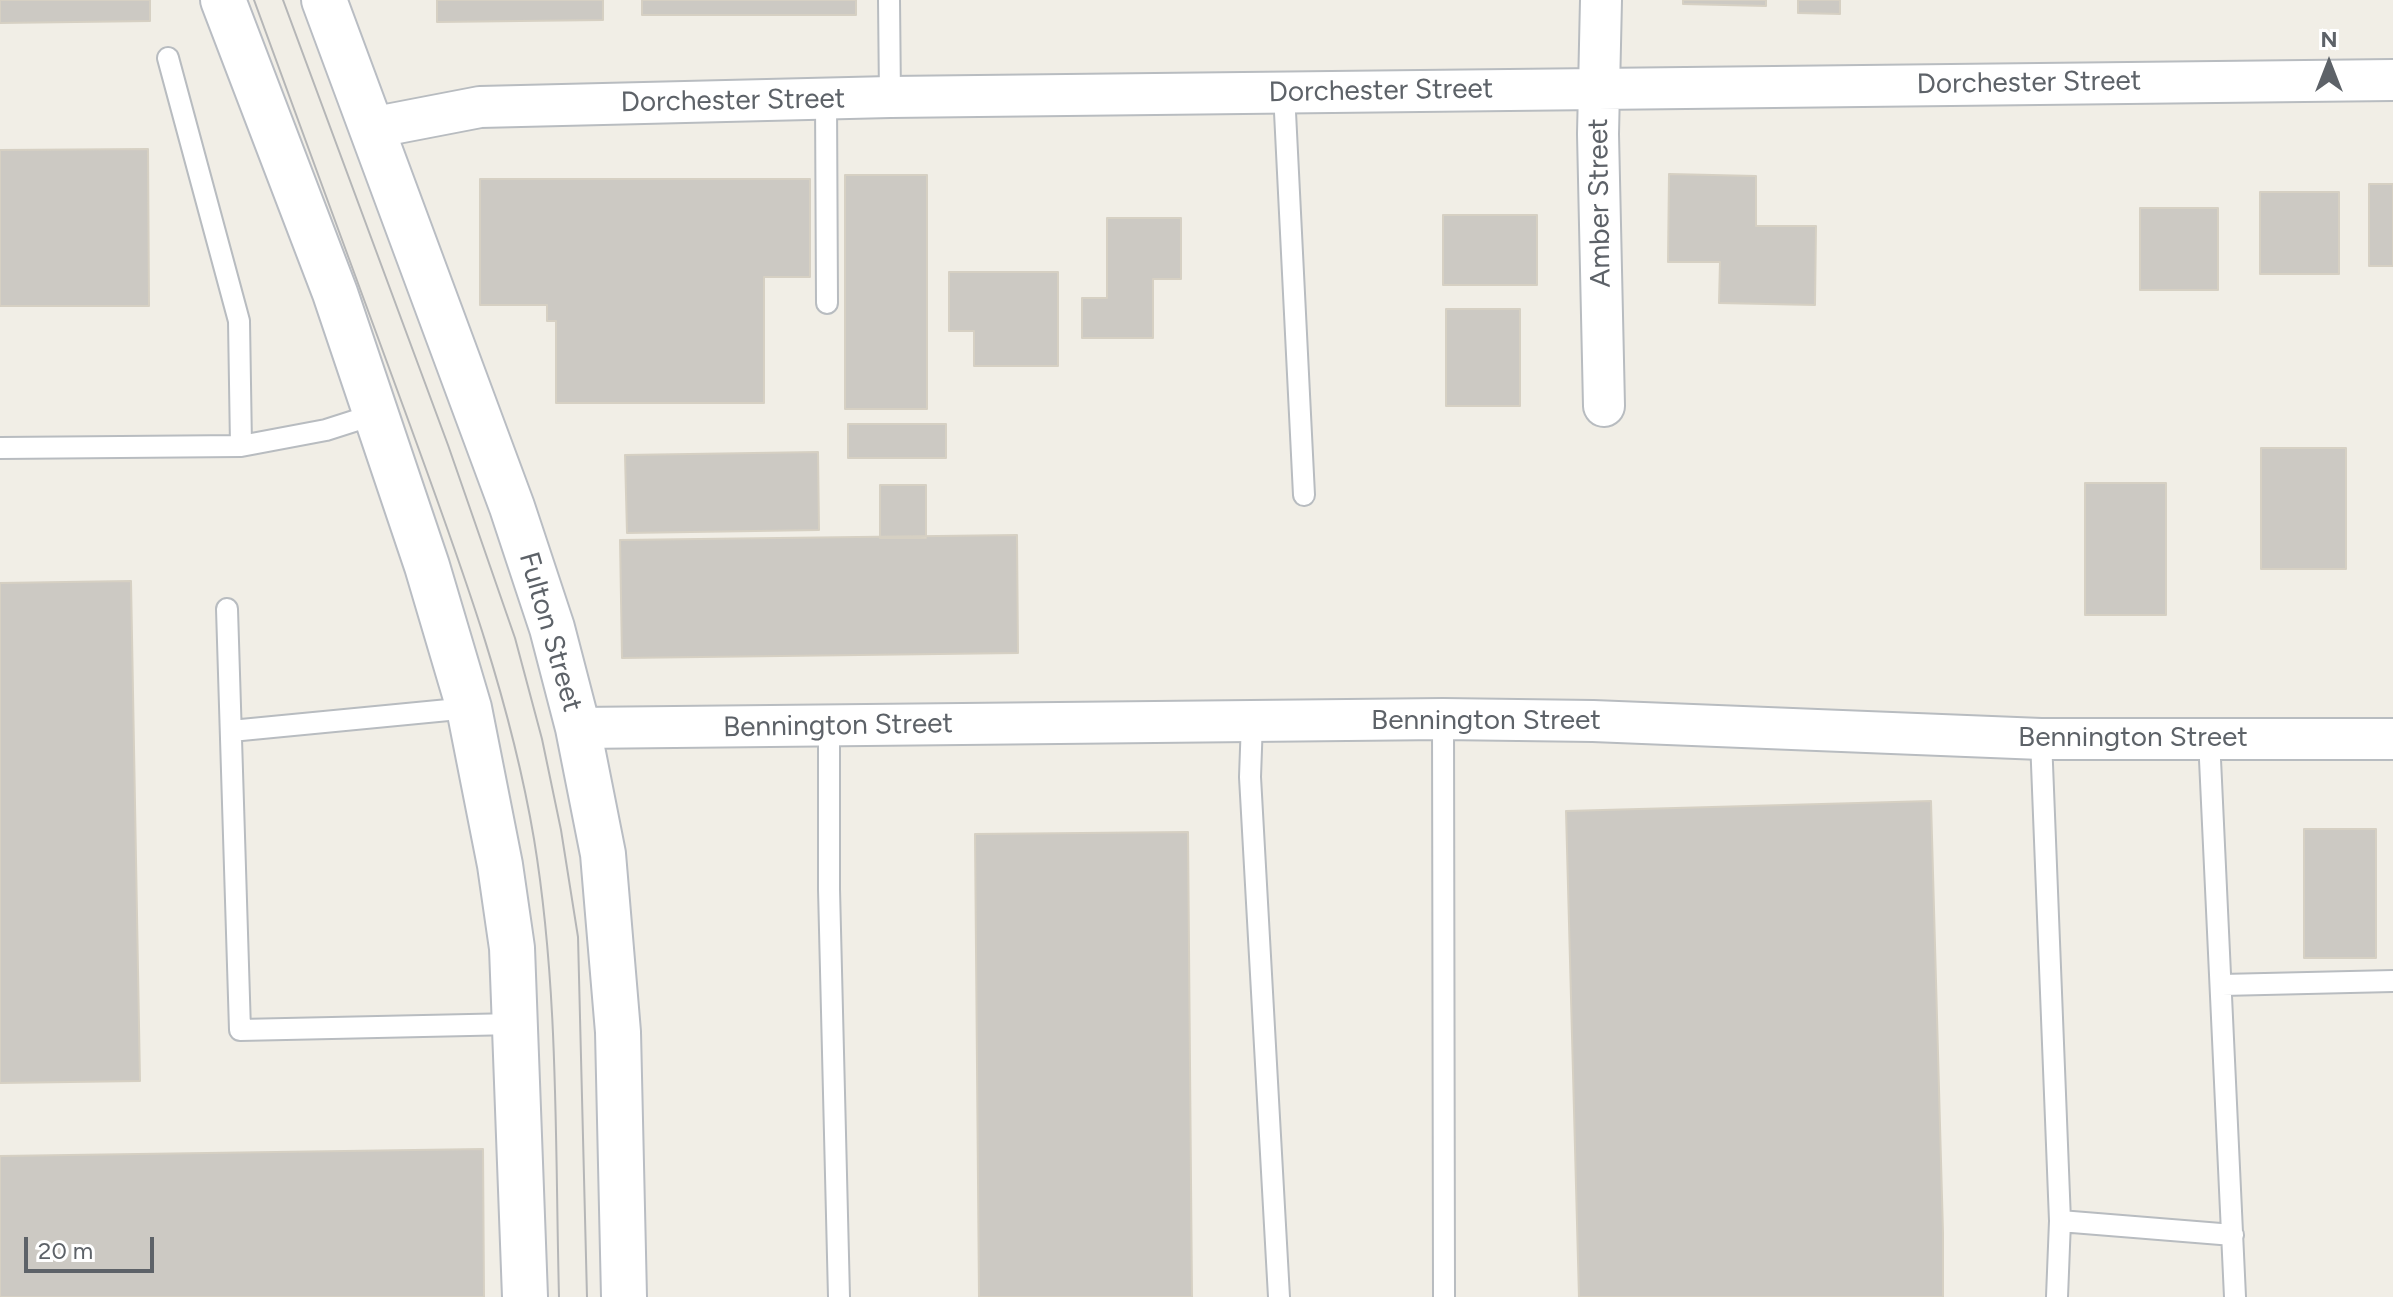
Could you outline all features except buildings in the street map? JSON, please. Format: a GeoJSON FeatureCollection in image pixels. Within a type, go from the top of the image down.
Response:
{"type":"FeatureCollection","features":[{"type":"Feature","properties":{"kind":"main road"},"geometry":{"type":"LineString","coordinates":[[223,0],[335,293],[427,566],[469,708],[500,865],[512,948],[525,1297]]}},
{"type":"Feature","properties":{"kind":"main road","name":"Fulton Street"},"geometry":{"type":"LineString","coordinates":[[324,0],[512,507],[552,628],[578,728],[603,854],[618,1032],[624,1297]]}},
{"type":"Feature","properties":{"kind":"street","name":"Amber Street"},"geometry":{"type":"LineString","coordinates":[[1601,0],[1598,134],[1604,406]]}},
{"type":"Feature","properties":{"kind":"street","name":"Dorchester Street"},"geometry":{"type":"LineString","coordinates":[[371,128],[480,107],[890,97],[2393,80]]}},
{"type":"Feature","properties":{"kind":"street","name":"Bennington Street"},"geometry":{"type":"LineString","coordinates":[[578,728],[1443,719],[1593,721],[2041,739],[2393,739]]}},
{"type":"Feature","properties":{"kind":"lane"},"geometry":{"type":"LineString","coordinates":[[889,0],[890,97]]}},
{"type":"Feature","properties":{"kind":"lane"},"geometry":{"type":"LineString","coordinates":[[168,58],[239,321],[241,446]]}},
{"type":"Feature","properties":{"kind":"lane"},"geometry":{"type":"LineString","coordinates":[[1284,92],[1304,495]]}},
{"type":"Feature","properties":{"kind":"lane"},"geometry":{"type":"LineString","coordinates":[[826,99],[827,303]]}},
{"type":"Feature","properties":{"kind":"lane"},"geometry":{"type":"LineString","coordinates":[[0,448],[241,446],[326,430],[376,414]]}},
{"type":"Feature","properties":{"kind":"lane"},"geometry":{"type":"LineString","coordinates":[[227,609],[240,1030],[515,1024]]}},
{"type":"Feature","properties":{"kind":"lane"},"geometry":{"type":"LineString","coordinates":[[231,731],[469,708]]}},
{"type":"Feature","properties":{"kind":"lane"},"geometry":{"type":"LineString","coordinates":[[1443,719],[1444,1297]]}},
{"type":"Feature","properties":{"kind":"lane"},"geometry":{"type":"LineString","coordinates":[[1252,721],[1252,812],[1279,1297]]}},
{"type":"Feature","properties":{"kind":"lane"},"geometry":{"type":"LineString","coordinates":[[829,726],[839,1297]]}},
{"type":"Feature","properties":{"kind":"lane"},"geometry":{"type":"LineString","coordinates":[[2209,738],[2235,1297]]}},
{"type":"Feature","properties":{"kind":"lane"},"geometry":{"type":"LineString","coordinates":[[2041,739],[2060,1221],[2057,1297]]}},
{"type":"Feature","properties":{"kind":"lane"},"geometry":{"type":"LineString","coordinates":[[2222,985],[2393,981]]}},
{"type":"Feature","properties":{"kind":"lane"},"geometry":{"type":"LineString","coordinates":[[2060,1221],[2233,1235]]}},
{"type":"Feature","properties":{"kind":"tram line"},"geometry":{"type":"LineString","coordinates":[[254,0],[464,578],[497,681],[524,786],[542,896],[552,1010],[559,1297]]}},
{"type":"Feature","properties":{"kind":"tram line"},"geometry":{"type":"LineString","coordinates":[[283,0],[448,445],[515,638],[542,739],[561,830],[578,937],[587,1297]]}}]}
